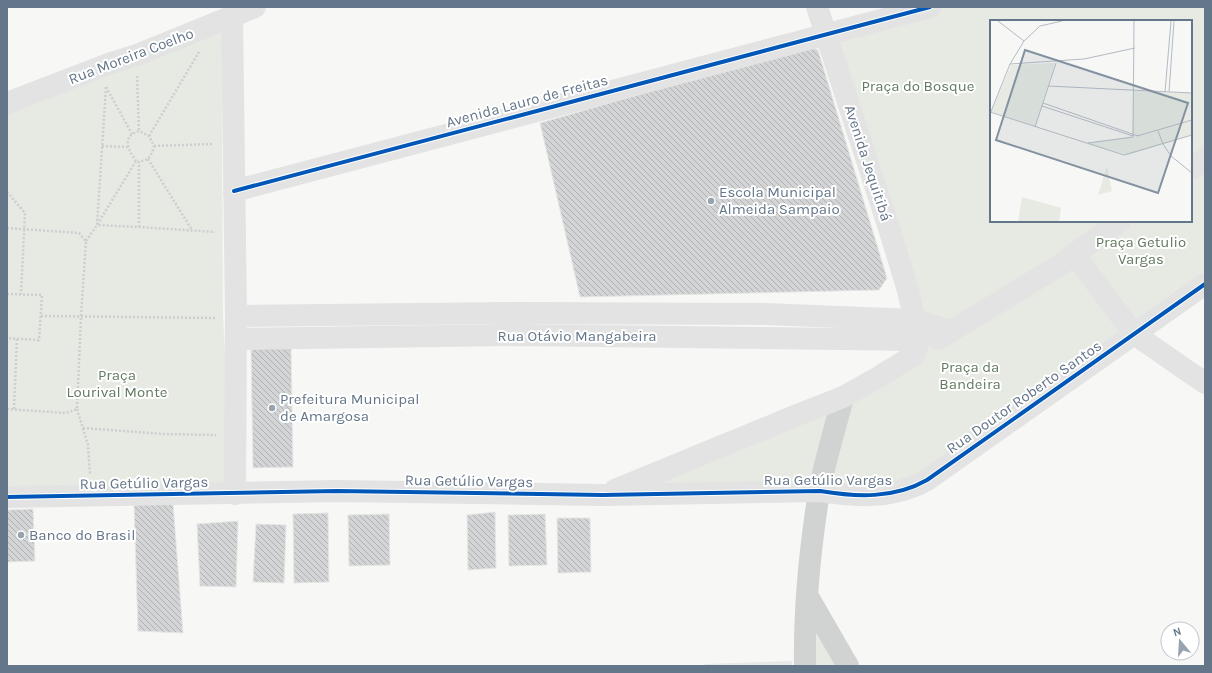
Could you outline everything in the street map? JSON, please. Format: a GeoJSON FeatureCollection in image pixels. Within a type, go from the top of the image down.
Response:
{"type":"FeatureCollection","features":[{"type":"Feature","properties":{"kind":"street","name":"Rua Moreira Coelho"},"geometry":{"type":"LineString","coordinates":[[7,103],[111,63],[136,55],[255,7]]}},
{"type":"Feature","properties":{"kind":"street","name":"Avenida Jequitibá"},"geometry":{"type":"LineString","coordinates":[[817,7],[825,36],[840,76],[907,287],[916,338]]}},
{"type":"Feature","properties":{"kind":"street"},"geometry":{"type":"LineString","coordinates":[[825,36],[930,7]]}},
{"type":"Feature","properties":{"kind":"street"},"geometry":{"type":"LineString","coordinates":[[232,17],[236,316],[235,494]]}},
{"type":"Feature","properties":{"kind":"street","name":"Avenida Lauro de Freitas"},"geometry":{"type":"LineString","coordinates":[[234,191],[825,36]]}},
{"type":"Feature","properties":{"kind":"street"},"geometry":{"type":"LineString","coordinates":[[1192,168],[1205,159]]}},
{"type":"Feature","properties":{"kind":"street"},"geometry":{"type":"LineString","coordinates":[[603,495],[843,397],[877,378],[916,338],[950,331],[1057,267],[1119,222]]}},
{"type":"Feature","properties":{"kind":"street"},"geometry":{"type":"LineString","coordinates":[[1074,254],[1134,334],[1205,383]]}},
{"type":"Feature","properties":{"kind":"street","name":"Rua Doutor Roberto Santos"},"geometry":{"type":"LineString","coordinates":[[927,480],[1205,284]]}},
{"type":"Feature","properties":{"kind":"street"},"geometry":{"type":"LineString","coordinates":[[516,335],[518,313]]}},
{"type":"Feature","properties":{"kind":"street","name":"Rua Otávio Mangabeira"},"geometry":{"type":"LineString","coordinates":[[236,316],[518,313],[765,314],[916,338]]}},
{"type":"Feature","properties":{"kind":"street"},"geometry":{"type":"LineString","coordinates":[[382,337],[383,315]]}},
{"type":"Feature","properties":{"kind":"street"},"geometry":{"type":"LineString","coordinates":[[916,338],[950,331]]}},
{"type":"Feature","properties":{"kind":"street","name":"Rua Otávio Mangabeira"},"geometry":{"type":"LineString","coordinates":[[236,339],[516,335],[916,338]]}},
{"type":"Feature","properties":{"kind":"street"},"geometry":{"type":"LineString","coordinates":[[805,666],[807,594],[810,559],[820,491],[843,397]]}},
{"type":"Feature","properties":{"kind":"street","name":"Rua Getúlio Vargas"},"geometry":{"type":"LineString","coordinates":[[7,497],[337,492],[603,495],[820,491],[854,495],[898,493],[915,487],[927,480]]}},
{"type":"Feature","properties":{"kind":"street"},"geometry":{"type":"LineString","coordinates":[[807,594],[848,666]]}},
{"type":"Feature","properties":{"kind":"path"},"geometry":{"type":"LineString","coordinates":[[149,136],[202,47]]}},
{"type":"Feature","properties":{"kind":"path"},"geometry":{"type":"LineString","coordinates":[[136,55],[139,131]]}},
{"type":"Feature","properties":{"kind":"path"},"geometry":{"type":"LineString","coordinates":[[97,225],[106,86],[132,134]]}},
{"type":"Feature","properties":{"kind":"path"},"geometry":{"type":"LineString","coordinates":[[91,496],[88,444],[77,409],[86,242],[138,161],[148,159],[152,153],[154,146],[149,136],[139,131],[132,134],[128,140],[127,147],[138,161],[139,227]]}},
{"type":"Feature","properties":{"kind":"path"},"geometry":{"type":"LineString","coordinates":[[154,146],[234,142]]}},
{"type":"Feature","properties":{"kind":"path"},"geometry":{"type":"LineString","coordinates":[[102,146],[127,147]]}},
{"type":"Feature","properties":{"kind":"path"},"geometry":{"type":"LineString","coordinates":[[148,159],[192,230]]}},
{"type":"Feature","properties":{"kind":"path"},"geometry":{"type":"LineString","coordinates":[[7,192],[25,213],[20,294]]}},
{"type":"Feature","properties":{"kind":"path"},"geometry":{"type":"LineString","coordinates":[[97,225],[192,230],[234,234]]}},
{"type":"Feature","properties":{"kind":"path"},"geometry":{"type":"LineString","coordinates":[[7,228],[79,233],[86,242]]}},
{"type":"Feature","properties":{"kind":"path"},"geometry":{"type":"LineString","coordinates":[[7,294],[42,295],[40,340],[7,338]]}},
{"type":"Feature","properties":{"kind":"path"},"geometry":{"type":"LineString","coordinates":[[41,316],[223,318],[236,316]]}},
{"type":"Feature","properties":{"kind":"path"},"geometry":{"type":"LineString","coordinates":[[14,409],[17,338]]}},
{"type":"Feature","properties":{"kind":"path"},"geometry":{"type":"LineString","coordinates":[[7,409],[66,413],[77,409]]}},
{"type":"Feature","properties":{"kind":"path"},"geometry":{"type":"LineString","coordinates":[[82,428],[164,434],[235,436]]}},
{"type":"Feature","properties":{"kind":"shaded area"},"geometry":{"type":"Polygon","coordinates":[[[792,661],[792,666],[705,666],[705,664],[792,661]]]}},
{"type":"Feature","properties":{"kind":"green space"},"geometry":{"type":"Polygon","coordinates":[[[930,7],[1205,7],[1205,282],[925,480],[819,490],[634,483],[914,355],[918,316],[825,36],[930,7]]]}},
{"type":"Feature","properties":{"kind":"green space","name":"Praça Lourival Monte"},"geometry":{"type":"Polygon","coordinates":[[[231,20],[222,91],[222,143],[223,318],[233,492],[7,495],[7,108],[231,20]]]}},
{"type":"Feature","properties":{"kind":"green space"},"geometry":{"type":"Polygon","coordinates":[[[807,599],[846,666],[805,666],[807,599]]]}},
{"type":"Feature","properties":{"kind":"building","name":"Escola Municipal Almeida Sampaio"},"geometry":{"type":"Polygon","coordinates":[[[807,46],[818,50],[887,278],[879,290],[580,297],[540,123],[807,46]]]}},
{"type":"Feature","properties":{"kind":"building","name":"Prefeitura Municipal de Amargosa"},"geometry":{"type":"Polygon","coordinates":[[[291,348],[293,467],[253,468],[251,349],[291,348]]]}},
{"type":"Feature","properties":{"kind":"building"},"geometry":{"type":"Polygon","coordinates":[[[173,503],[183,633],[138,631],[134,505],[173,503]]]}},
{"type":"Feature","properties":{"kind":"building","name":"Banco do Brasil"},"geometry":{"type":"Polygon","coordinates":[[[33,509],[35,561],[7,562],[7,510],[33,509]]]}},
{"type":"Feature","properties":{"kind":"building"},"geometry":{"type":"Polygon","coordinates":[[[495,512],[496,568],[468,570],[467,515],[495,512]]]}},
{"type":"Feature","properties":{"kind":"building"},"geometry":{"type":"Polygon","coordinates":[[[328,513],[329,582],[294,583],[293,514],[328,513]]]}},
{"type":"Feature","properties":{"kind":"building"},"geometry":{"type":"Polygon","coordinates":[[[389,514],[390,565],[349,566],[348,515],[389,514]]]}},
{"type":"Feature","properties":{"kind":"building"},"geometry":{"type":"Polygon","coordinates":[[[545,514],[547,565],[509,566],[508,515],[545,514]]]}},
{"type":"Feature","properties":{"kind":"building"},"geometry":{"type":"Polygon","coordinates":[[[557,518],[590,518],[591,572],[558,573],[557,518]]]}},
{"type":"Feature","properties":{"kind":"building"},"geometry":{"type":"Polygon","coordinates":[[[238,521],[236,587],[200,586],[197,524],[238,521]]]}},
{"type":"Feature","properties":{"kind":"building"},"geometry":{"type":"Polygon","coordinates":[[[256,524],[286,525],[284,583],[253,582],[256,524]]]}},
{"type":"Feature","properties":{"kind":"cycle path"},"geometry":{"type":"LineString","coordinates":[[234,191],[930,7]]}},
{"type":"Feature","properties":{"kind":"cycle path"},"geometry":{"type":"LineString","coordinates":[[7,497],[337,491],[603,495],[820,491],[875,495],[901,491],[927,480],[1205,284]]}},
{"type":"Feature","properties":{"kind":"place","name":"Escola Municipal Almeida Sampaio"},"geometry":{"type":"Point","coordinates":[711,201]}},
{"type":"Feature","properties":{"kind":"place","name":"Prefeitura Municipal de Amargosa"},"geometry":{"type":"Point","coordinates":[272,408]}},
{"type":"Feature","properties":{"kind":"place","name":"Banco do Brasil"},"geometry":{"type":"Point","coordinates":[21,535]}},
{"type":"Feature","properties":{"kind":"park label","name":"Praça do Bosque"},"geometry":{"type":"Point","coordinates":[918,86]}},
{"type":"Feature","properties":{"kind":"park label","name":"Praça Getulio Vargas"},"geometry":{"type":"Point","coordinates":[1141,250]}},
{"type":"Feature","properties":{"kind":"park label","name":"Praça da Bandeira"},"geometry":{"type":"Point","coordinates":[970,376]}}]}
